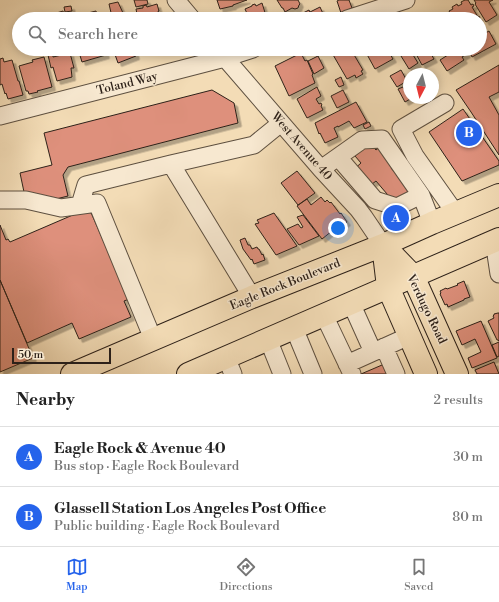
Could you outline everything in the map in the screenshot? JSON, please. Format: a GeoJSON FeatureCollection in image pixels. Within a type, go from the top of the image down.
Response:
{"type":"FeatureCollection","features":[{"type":"Feature","properties":{"kind":"main road","name":"Eagle Rock Boulevard"},"geometry":{"type":"LineString","coordinates":[[72,374],[252,297],[383,245],[499,195]]}},
{"type":"Feature","properties":{"kind":"main road"},"geometry":{"type":"LineString","coordinates":[[188,374],[230,366],[268,339],[497,240]]}},
{"type":"Feature","properties":{"kind":"main road","name":"Verdugo Road"},"geometry":{"type":"LineString","coordinates":[[383,245],[413,276],[457,374]]}},
{"type":"Feature","properties":{"kind":"main road","name":"Verdugo Road"},"geometry":{"type":"LineString","coordinates":[[383,245],[388,287],[426,374]]}},
{"type":"Feature","properties":{"kind":"main road"},"geometry":{"type":"LineString","coordinates":[[110,374],[120,370],[131,361],[133,348]]}},
{"type":"Feature","properties":{"kind":"street"},"geometry":{"type":"LineString","coordinates":[[176,0],[186,12]]}},
{"type":"Feature","properties":{"kind":"street"},"geometry":{"type":"LineString","coordinates":[[369,12],[406,0]]}},
{"type":"Feature","properties":{"kind":"street","name":"Toland Way"},"geometry":{"type":"LineString","coordinates":[[0,116],[211,56]]}},
{"type":"Feature","properties":{"kind":"street","name":"West Avenue 40"},"geometry":{"type":"LineString","coordinates":[[225,56],[321,169],[358,209],[383,245]]}},
{"type":"Feature","properties":{"kind":"street"},"geometry":{"type":"LineString","coordinates":[[445,103],[401,129],[416,156],[456,214]]}},
{"type":"Feature","properties":{"kind":"street"},"geometry":{"type":"LineString","coordinates":[[80,205],[86,185],[254,145],[281,123]]}},
{"type":"Feature","properties":{"kind":"street"},"geometry":{"type":"LineString","coordinates":[[321,169],[362,140],[382,139],[421,195],[432,223]]}},
{"type":"Feature","properties":{"kind":"street"},"geometry":{"type":"LineString","coordinates":[[338,157],[375,200],[397,207],[421,195]]}},
{"type":"Feature","properties":{"kind":"street"},"geometry":{"type":"LineString","coordinates":[[171,164],[252,297]]}},
{"type":"Feature","properties":{"kind":"street"},"geometry":{"type":"LineString","coordinates":[[0,200],[26,200],[61,208],[97,203],[153,339]]}},
{"type":"Feature","properties":{"kind":"street"},"geometry":{"type":"LineString","coordinates":[[358,209],[375,200]]}},
{"type":"Feature","properties":{"kind":"street"},"geometry":{"type":"LineString","coordinates":[[497,240],[499,274]]}},
{"type":"Feature","properties":{"kind":"street"},"geometry":{"type":"LineString","coordinates":[[351,303],[378,350],[396,374]]}},
{"type":"Feature","properties":{"kind":"street"},"geometry":{"type":"LineString","coordinates":[[324,315],[350,369],[378,350],[409,336]]}},
{"type":"Feature","properties":{"kind":"street"},"geometry":{"type":"LineString","coordinates":[[294,328],[313,374]]}},
{"type":"Feature","properties":{"kind":"street"},"geometry":{"type":"LineString","coordinates":[[268,339],[282,374]]}},
{"type":"Feature","properties":{"kind":"building"},"geometry":{"type":"Polygon","coordinates":[[[134,0],[147,0],[148,4],[136,7],[134,0]]]}},
{"type":"Feature","properties":{"kind":"building"},"geometry":{"type":"Polygon","coordinates":[[[217,0],[247,0],[233,6],[220,9],[217,0]]]}},
{"type":"Feature","properties":{"kind":"building"},"geometry":{"type":"Polygon","coordinates":[[[277,0],[298,0],[300,4],[298,8],[292,8],[285,12],[277,0]]]}},
{"type":"Feature","properties":{"kind":"building"},"geometry":{"type":"Polygon","coordinates":[[[349,0],[352,8],[341,12],[337,1],[349,0]]]}},
{"type":"Feature","properties":{"kind":"building"},"geometry":{"type":"Polygon","coordinates":[[[468,0],[471,5],[473,4],[474,6],[472,7],[475,12],[450,12],[453,9],[452,7],[457,4],[458,6],[462,4],[461,2],[468,0]]]}},
{"type":"Feature","properties":{"kind":"building"},"geometry":{"type":"Polygon","coordinates":[[[474,0],[493,0],[489,2],[497,15],[487,21],[487,12],[480,12],[475,4],[476,3],[474,0]]]}},
{"type":"Feature","properties":{"kind":"building"},"geometry":{"type":"Polygon","coordinates":[[[118,2],[123,12],[111,12],[109,4],[118,2]]]}},
{"type":"Feature","properties":{"kind":"building"},"geometry":{"type":"Polygon","coordinates":[[[262,3],[265,12],[246,12],[245,9],[255,4],[256,6],[262,3]]]}},
{"type":"Feature","properties":{"kind":"building"},"geometry":{"type":"Polygon","coordinates":[[[157,4],[159,11],[137,12],[136,9],[143,8],[143,6],[146,5],[147,7],[157,4]]]}},
{"type":"Feature","properties":{"kind":"building"},"geometry":{"type":"Polygon","coordinates":[[[71,6],[72,11],[65,12],[64,7],[71,6]]]}},
{"type":"Feature","properties":{"kind":"building"},"geometry":{"type":"Polygon","coordinates":[[[320,7],[322,12],[310,12],[320,7]]]}},
{"type":"Feature","properties":{"kind":"building"},"geometry":{"type":"Polygon","coordinates":[[[489,31],[496,44],[487,49],[487,32],[489,31]]]}},
{"type":"Feature","properties":{"kind":"building"},"geometry":{"type":"Polygon","coordinates":[[[48,56],[71,56],[74,68],[71,68],[72,77],[57,81],[53,67],[51,68],[48,56]]]}},
{"type":"Feature","properties":{"kind":"building"},"geometry":{"type":"Polygon","coordinates":[[[80,56],[103,56],[82,62],[80,56]]]}},
{"type":"Feature","properties":{"kind":"building"},"geometry":{"type":"Polygon","coordinates":[[[116,56],[136,56],[118,63],[116,56]]]}},
{"type":"Feature","properties":{"kind":"building"},"geometry":{"type":"Polygon","coordinates":[[[295,56],[302,56],[305,61],[307,60],[315,83],[289,96],[275,66],[295,56]]]}},
{"type":"Feature","properties":{"kind":"building"},"geometry":{"type":"Polygon","coordinates":[[[318,56],[324,68],[314,74],[308,61],[318,56]]]}},
{"type":"Feature","properties":{"kind":"building"},"geometry":{"type":"Polygon","coordinates":[[[334,56],[355,56],[363,70],[361,71],[363,74],[356,78],[355,75],[347,79],[334,56]]]}},
{"type":"Feature","properties":{"kind":"building"},"geometry":{"type":"Polygon","coordinates":[[[368,56],[391,56],[393,59],[375,69],[368,56]]]}},
{"type":"Feature","properties":{"kind":"building"},"geometry":{"type":"Polygon","coordinates":[[[401,56],[414,56],[418,63],[408,68],[401,56]]]}},
{"type":"Feature","properties":{"kind":"building"},"geometry":{"type":"Polygon","coordinates":[[[417,56],[432,56],[434,59],[422,65],[417,56]]]}},
{"type":"Feature","properties":{"kind":"building"},"geometry":{"type":"Polygon","coordinates":[[[446,56],[464,56],[462,57],[464,60],[447,71],[440,60],[446,56]]]}},
{"type":"Feature","properties":{"kind":"building"},"geometry":{"type":"Polygon","coordinates":[[[44,57],[52,87],[29,94],[28,91],[26,91],[19,66],[33,62],[32,60],[44,57]]]}},
{"type":"Feature","properties":{"kind":"building"},"geometry":{"type":"Polygon","coordinates":[[[3,58],[4,62],[12,60],[23,95],[8,99],[2,84],[0,85],[0,59],[3,58]]]}},
{"type":"Feature","properties":{"kind":"building"},"geometry":{"type":"Polygon","coordinates":[[[499,65],[499,92],[489,97],[499,115],[499,155],[456,90],[499,65]]]}},
{"type":"Feature","properties":{"kind":"building"},"geometry":{"type":"Polygon","coordinates":[[[401,70],[403,74],[403,83],[397,87],[390,76],[401,70]]]}},
{"type":"Feature","properties":{"kind":"building"},"geometry":{"type":"Polygon","coordinates":[[[341,77],[344,85],[339,87],[335,80],[341,77]]]}},
{"type":"Feature","properties":{"kind":"building"},"geometry":{"type":"Polygon","coordinates":[[[317,87],[321,96],[316,99],[319,104],[321,103],[323,110],[307,118],[297,99],[317,87]]]}},
{"type":"Feature","properties":{"kind":"building"},"geometry":{"type":"Polygon","coordinates":[[[403,87],[403,98],[398,89],[403,87]]]}},
{"type":"Feature","properties":{"kind":"building"},"geometry":{"type":"Polygon","coordinates":[[[212,90],[234,103],[238,123],[68,167],[63,175],[68,196],[52,200],[24,192],[20,173],[52,165],[44,133],[212,90]]]}},
{"type":"Feature","properties":{"kind":"building"},"geometry":{"type":"Polygon","coordinates":[[[343,90],[349,102],[337,108],[331,96],[343,90]]]}},
{"type":"Feature","properties":{"kind":"building"},"geometry":{"type":"Polygon","coordinates":[[[356,102],[367,122],[354,128],[349,121],[334,128],[338,137],[325,143],[320,133],[319,134],[315,123],[356,102]]]}},
{"type":"Feature","properties":{"kind":"building"},"geometry":{"type":"Polygon","coordinates":[[[463,109],[499,161],[499,165],[462,181],[429,132],[463,109]]]}},
{"type":"Feature","properties":{"kind":"building"},"geometry":{"type":"Polygon","coordinates":[[[369,122],[371,126],[365,129],[363,125],[369,122]]]}},
{"type":"Feature","properties":{"kind":"building"},"geometry":{"type":"Polygon","coordinates":[[[369,144],[376,150],[382,145],[397,164],[391,168],[412,192],[393,201],[376,181],[367,188],[352,171],[361,163],[355,156],[369,144]]]}},
{"type":"Feature","properties":{"kind":"building"},"geometry":{"type":"Polygon","coordinates":[[[297,171],[315,193],[298,205],[281,183],[297,171]]]}},
{"type":"Feature","properties":{"kind":"building"},"geometry":{"type":"Polygon","coordinates":[[[321,197],[325,202],[327,200],[330,203],[331,202],[347,222],[333,233],[332,231],[322,239],[297,206],[307,199],[311,205],[321,197]]]}},
{"type":"Feature","properties":{"kind":"building"},"geometry":{"type":"Polygon","coordinates":[[[89,208],[129,299],[124,301],[131,317],[79,339],[72,323],[27,343],[0,280],[0,225],[6,240],[8,239],[10,242],[89,208]]]}},
{"type":"Feature","properties":{"kind":"building"},"geometry":{"type":"Polygon","coordinates":[[[274,213],[297,246],[276,255],[255,224],[259,223],[257,220],[274,213]]]}},
{"type":"Feature","properties":{"kind":"building"},"geometry":{"type":"Polygon","coordinates":[[[303,215],[319,236],[299,245],[287,229],[298,224],[301,228],[303,227],[297,217],[303,215]]]}},
{"type":"Feature","properties":{"kind":"building"},"geometry":{"type":"Polygon","coordinates":[[[245,238],[248,245],[250,245],[252,249],[257,247],[259,249],[265,260],[254,264],[252,259],[251,260],[243,249],[240,240],[245,238]]]}},
{"type":"Feature","properties":{"kind":"building"},"geometry":{"type":"Polygon","coordinates":[[[0,280],[33,358],[0,372],[0,280]]]}},
{"type":"Feature","properties":{"kind":"building"},"geometry":{"type":"Polygon","coordinates":[[[464,281],[470,297],[448,307],[447,304],[445,305],[440,291],[458,285],[457,284],[464,281]]]}},
{"type":"Feature","properties":{"kind":"building"},"geometry":{"type":"Polygon","coordinates":[[[499,313],[499,341],[497,340],[488,321],[494,318],[494,314],[499,313]]]}},
{"type":"Feature","properties":{"kind":"building"},"geometry":{"type":"Polygon","coordinates":[[[481,321],[497,358],[472,368],[468,358],[481,352],[475,339],[462,345],[456,331],[481,321]]]}},
{"type":"Feature","properties":{"kind":"building"},"geometry":{"type":"Polygon","coordinates":[[[499,342],[499,356],[497,357],[492,345],[499,342]]]}},
{"type":"Feature","properties":{"kind":"building"},"geometry":{"type":"Polygon","coordinates":[[[389,362],[393,374],[361,374],[389,362]]]}},
{"type":"Feature","properties":{"kind":"building"},"geometry":{"type":"Polygon","coordinates":[[[494,362],[499,374],[477,374],[475,370],[494,362]]]}},
{"type":"Feature","properties":{"kind":"place","name":"Glassell Station Los Angeles Post Office"},"geometry":{"type":"Point","coordinates":[469,133]}},
{"type":"Feature","properties":{"kind":"place","name":"Eagle Rock & Avenue 40"},"geometry":{"type":"Point","coordinates":[396,218]}}]}
